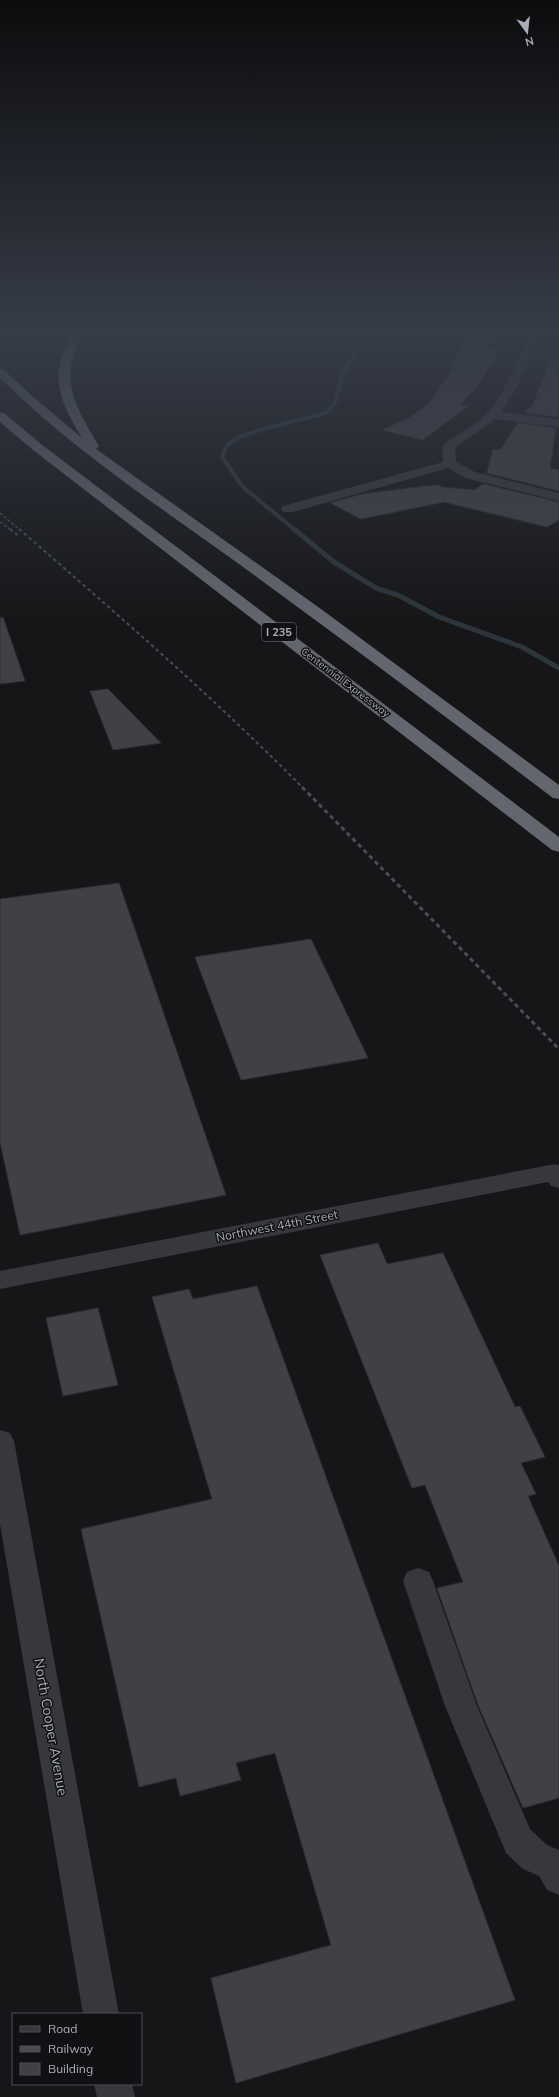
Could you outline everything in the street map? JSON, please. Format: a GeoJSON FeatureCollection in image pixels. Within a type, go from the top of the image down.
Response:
{"type":"FeatureCollection","features":[{"type":"Feature","properties":{"kind":"highway","name":"Centennial Expressway"},"geometry":{"type":"LineString","coordinates":[[13,427],[50,457],[559,846]]}},
{"type":"Feature","properties":{"kind":"highway"},"geometry":{"type":"LineString","coordinates":[[60,427],[369,651],[559,794]]}},
{"type":"Feature","properties":{"kind":"highway"},"geometry":{"type":"LineString","coordinates":[[81,427],[100,457]]}},
{"type":"Feature","properties":{"kind":"street"},"geometry":{"type":"LineString","coordinates":[[450,464],[448,447],[477,427]]}},
{"type":"Feature","properties":{"kind":"street"},"geometry":{"type":"LineString","coordinates":[[288,509],[450,464],[470,475],[559,497]]}},
{"type":"Feature","properties":{"kind":"street","name":"Northwest 44th Street"},"geometry":{"type":"LineString","coordinates":[[0,1280],[557,1176]]}},
{"type":"Feature","properties":{"kind":"street","name":"North Cooper Avenue"},"geometry":{"type":"LineString","coordinates":[[0,1441],[101,2013]]}},
{"type":"Feature","properties":{"kind":"street"},"geometry":{"type":"LineString","coordinates":[[418,1581],[461,1706],[518,1841],[535,1856],[552,1864],[559,1878]]}},
{"type":"Feature","properties":{"kind":"street"},"geometry":{"type":"LineString","coordinates":[[113,2085],[116,2097]]}},
{"type":"Feature","properties":{"kind":"building"},"geometry":{"type":"Polygon","coordinates":[[[389,427],[440,427],[423,440],[382,430],[389,427]]]}},
{"type":"Feature","properties":{"kind":"building"},"geometry":{"type":"Polygon","coordinates":[[[515,427],[556,428],[550,468],[559,470],[559,491],[487,473],[493,449],[500,450],[515,427]]]}},
{"type":"Feature","properties":{"kind":"building"},"geometry":{"type":"Polygon","coordinates":[[[483,484],[559,502],[559,520],[547,527],[444,502],[361,519],[330,503],[362,494],[425,486],[439,485],[441,487],[475,490],[483,484]]]}},
{"type":"Feature","properties":{"kind":"building"},"geometry":{"type":"Polygon","coordinates":[[[3,617],[25,681],[0,684],[0,618],[3,617]]]}},
{"type":"Feature","properties":{"kind":"building"},"geometry":{"type":"Polygon","coordinates":[[[108,689],[161,743],[113,750],[90,691],[108,689]]]}},
{"type":"Feature","properties":{"kind":"building"},"geometry":{"type":"Polygon","coordinates":[[[119,883],[226,1195],[20,1235],[0,1142],[0,899],[119,883]]]}},
{"type":"Feature","properties":{"kind":"building"},"geometry":{"type":"Polygon","coordinates":[[[311,939],[368,1058],[241,1080],[195,957],[311,939]]]}},
{"type":"Feature","properties":{"kind":"building"},"geometry":{"type":"Polygon","coordinates":[[[378,1243],[387,1264],[443,1253],[515,1407],[520,1406],[545,1457],[521,1463],[536,1494],[528,1496],[559,1566],[559,1798],[523,1808],[478,1705],[437,1588],[463,1582],[425,1485],[412,1488],[320,1255],[378,1243]]]}},
{"type":"Feature","properties":{"kind":"building"},"geometry":{"type":"Polygon","coordinates":[[[257,1286],[515,2000],[236,2083],[211,1978],[331,1945],[275,1753],[236,1763],[241,1780],[180,1796],[176,1778],[139,1787],[81,1529],[212,1499],[152,1297],[189,1289],[193,1299],[257,1286]]]}},
{"type":"Feature","properties":{"kind":"building"},"geometry":{"type":"Polygon","coordinates":[[[98,1308],[118,1385],[63,1396],[46,1318],[98,1308]]]}},
{"type":"Feature","properties":{"kind":"waterway"},"geometry":{"type":"LineString","coordinates":[[271,427],[239,437],[227,445],[222,457],[243,487],[295,530]]}},
{"type":"Feature","properties":{"kind":"waterway"},"geometry":{"type":"LineString","coordinates":[[294,529],[334,562],[376,588],[400,596],[439,617],[522,647],[559,668]]}},
{"type":"Feature","properties":{"kind":"railway"},"geometry":{"type":"LineString","coordinates":[[0,513],[20,530]]}},
{"type":"Feature","properties":{"kind":"railway"},"geometry":{"type":"LineString","coordinates":[[0,522],[11,530]]}},
{"type":"Feature","properties":{"kind":"railway"},"geometry":{"type":"LineString","coordinates":[[10,529],[20,537]]}},
{"type":"Feature","properties":{"kind":"railway"},"geometry":{"type":"LineString","coordinates":[[19,529],[199,688],[302,787]]}},
{"type":"Feature","properties":{"kind":"railway"},"geometry":{"type":"LineString","coordinates":[[302,787],[559,1049]]}}]}
